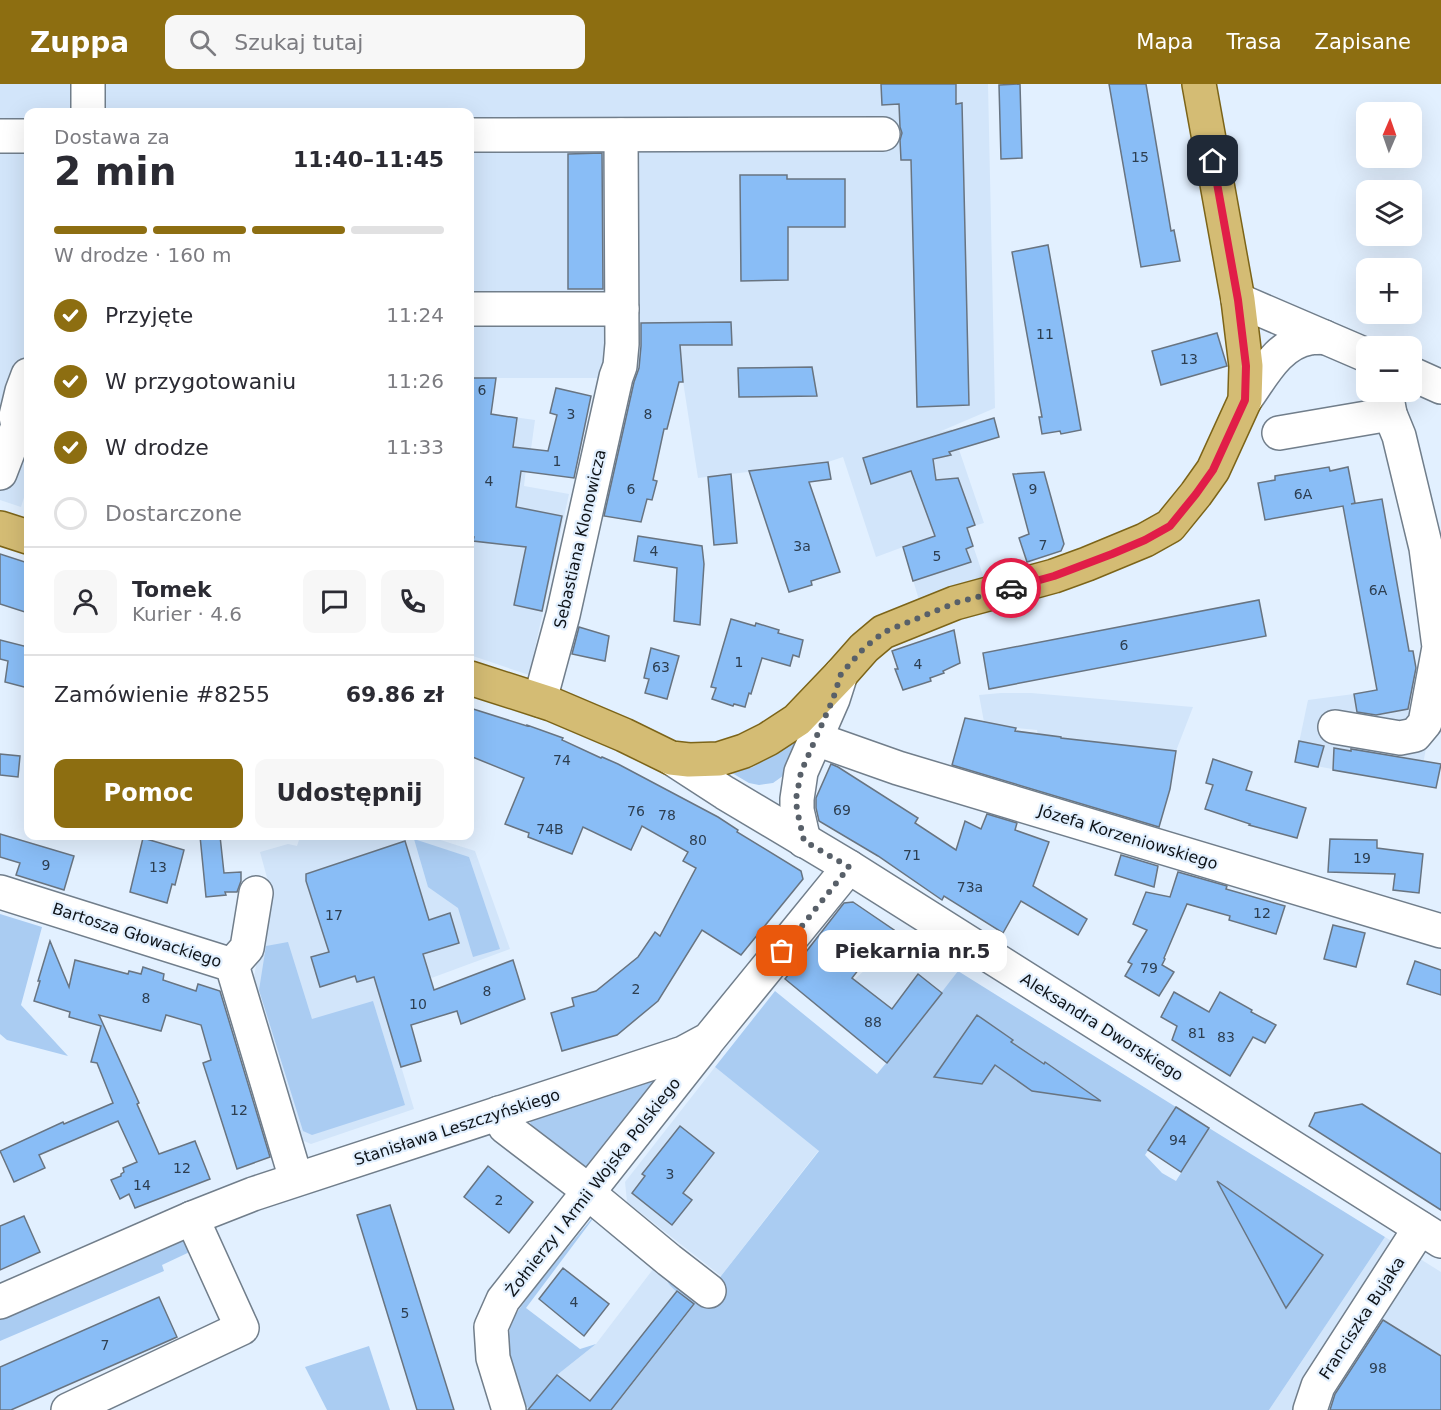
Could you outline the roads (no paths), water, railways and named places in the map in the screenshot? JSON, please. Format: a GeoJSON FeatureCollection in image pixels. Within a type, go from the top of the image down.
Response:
{"type":"FeatureCollection","features":[{"type":"Feature","properties":{"kind":"main road"},"geometry":{"type":"LineString","coordinates":[[671,758],[719,759],[744,751],[768,739],[796,720],[864,648],[884,632],[955,603],[1054,576],[1145,540],[1170,526],[1196,494],[1213,470],[1245,400],[1246,366],[1238,300],[1199,84]]}},
{"type":"Feature","properties":{"kind":"main road"},"geometry":{"type":"LineString","coordinates":[[0,528],[24,536]]}},
{"type":"Feature","properties":{"kind":"main road","name":"Aleksandra Dworskiego"},"geometry":{"type":"LineString","coordinates":[[474,679],[540,700],[624,735],[671,758]]}},
{"type":"Feature","properties":{"kind":"street"},"geometry":{"type":"LineString","coordinates":[[88,84],[88,108]]}},
{"type":"Feature","properties":{"kind":"street"},"geometry":{"type":"LineString","coordinates":[[474,135],[883,134]]}},
{"type":"Feature","properties":{"kind":"street","name":"Sebastiana Klonowicza"},"geometry":{"type":"LineString","coordinates":[[540,700],[563,615],[620,366],[622,344],[612,309],[621,135]]}},
{"type":"Feature","properties":{"kind":"street"},"geometry":{"type":"LineString","coordinates":[[0,136],[24,136]]}},
{"type":"Feature","properties":{"kind":"street"},"geometry":{"type":"LineString","coordinates":[[1238,300],[1356,351]]}},
{"type":"Feature","properties":{"kind":"street"},"geometry":{"type":"LineString","coordinates":[[474,309],[612,309]]}},
{"type":"Feature","properties":{"kind":"street"},"geometry":{"type":"LineString","coordinates":[[1245,400],[1280,352],[1293,343],[1308,338],[1324,337]]}},
{"type":"Feature","properties":{"kind":"street"},"geometry":{"type":"LineString","coordinates":[[1422,379],[1441,387]]}},
{"type":"Feature","properties":{"kind":"street"},"geometry":{"type":"LineString","coordinates":[[0,473],[23,422],[16,416],[24,386]]}},
{"type":"Feature","properties":{"kind":"street"},"geometry":{"type":"LineString","coordinates":[[1279,433],[1388,403],[1399,436],[1426,548],[1438,647],[1425,723],[1415,735],[1400,738],[1335,727]]}},
{"type":"Feature","properties":{"kind":"street"},"geometry":{"type":"LineString","coordinates":[[804,841],[796,799],[801,772],[833,699],[841,674]]}},
{"type":"Feature","properties":{"kind":"street","name":"Józefa Korzeniowskiego"},"geometry":{"type":"LineString","coordinates":[[816,739],[898,768],[1441,931]]}},
{"type":"Feature","properties":{"kind":"street","name":"Aleksandra Dworskiego"},"geometry":{"type":"LineString","coordinates":[[671,758],[849,867],[1431,1235]]}},
{"type":"Feature","properties":{"kind":"street"},"geometry":{"type":"LineString","coordinates":[[725,793],[758,796],[775,793],[787,787],[801,772]]}},
{"type":"Feature","properties":{"kind":"street","name":"Stanisława Leszczyńskiego"},"geometry":{"type":"LineString","coordinates":[[0,1302],[192,1218],[296,1179],[683,1053],[709,1039],[849,867]]}},
{"type":"Feature","properties":{"kind":"street","name":"Bartosza Głowackiego"},"geometry":{"type":"LineString","coordinates":[[0,892],[232,965],[296,1179]]}},
{"type":"Feature","properties":{"kind":"street"},"geometry":{"type":"LineString","coordinates":[[232,965],[247,948],[256,893]]}},
{"type":"Feature","properties":{"kind":"street","name":"Żołnierzy I Armii Wojska Polskiego"},"geometry":{"type":"LineString","coordinates":[[509,1410],[493,1358],[491,1327],[503,1300],[709,1039]]}},
{"type":"Feature","properties":{"kind":"street"},"geometry":{"type":"LineString","coordinates":[[500,1113],[505,1127],[589,1191],[608,1210],[709,1291]]}},
{"type":"Feature","properties":{"kind":"street"},"geometry":{"type":"LineString","coordinates":[[68,1410],[242,1328],[192,1218]]}},
{"type":"Feature","properties":{"kind":"street","name":"Franciszka Bujaka"},"geometry":{"type":"LineString","coordinates":[[1310,1410],[1318,1386],[1431,1235]]}},
{"type":"Feature","properties":{"kind":"place","name":"Piekarnia nr.5"},"geometry":{"type":"Point","coordinates":[782,951]}}]}
